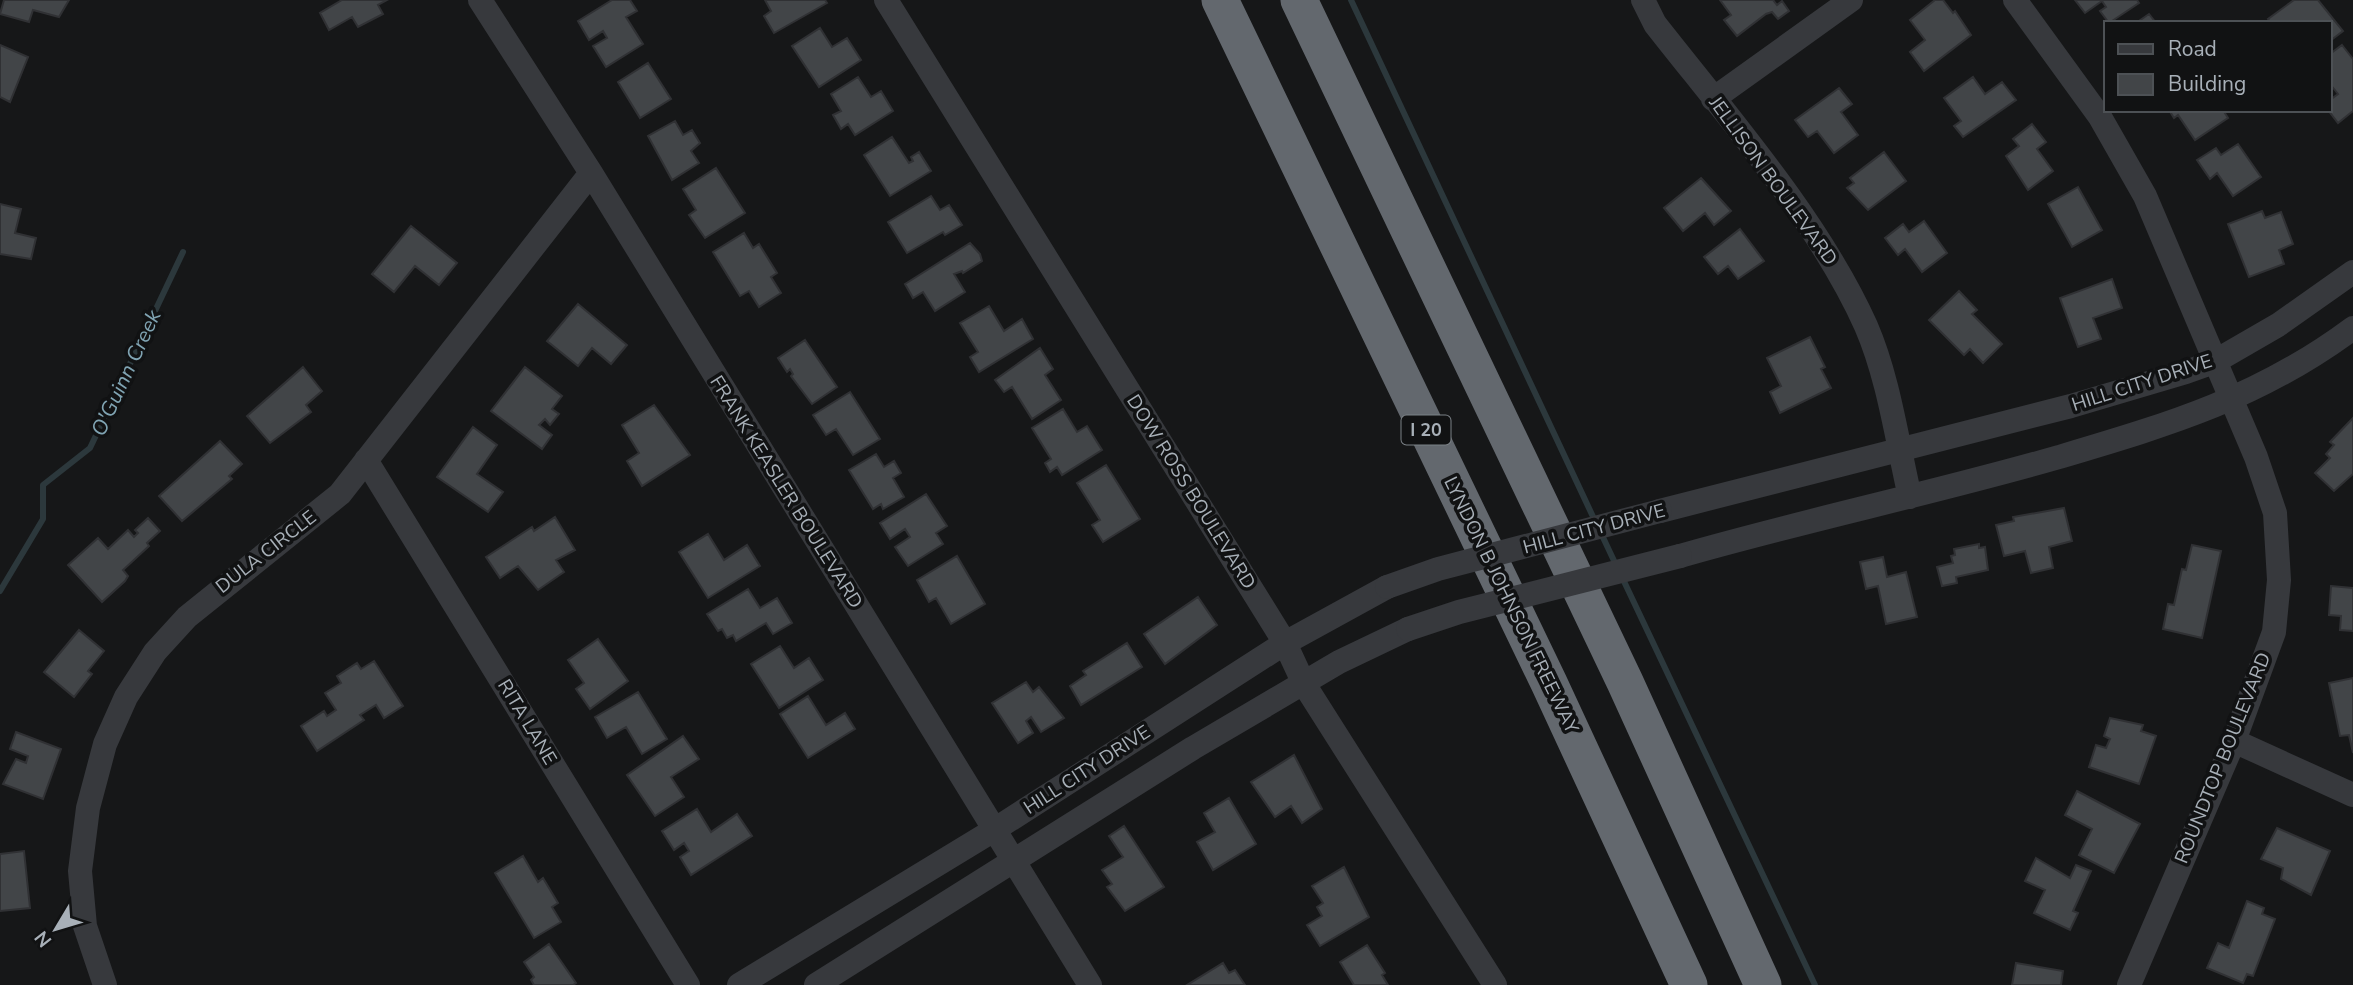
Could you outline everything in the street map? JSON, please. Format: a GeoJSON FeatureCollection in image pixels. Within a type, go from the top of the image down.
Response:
{"type":"FeatureCollection","features":[{"type":"Feature","properties":{"kind":"highway"},"geometry":{"type":"LineString","coordinates":[[1202,0],[1304,178]]}},
{"type":"Feature","properties":{"kind":"highway","name":"LYNDON B JOHNSON FREEWAY"},"geometry":{"type":"LineString","coordinates":[[1220,0],[1554,694],[1689,985]]}},
{"type":"Feature","properties":{"kind":"highway"},"geometry":{"type":"LineString","coordinates":[[1298,0],[1631,694],[1762,985]]}},
{"type":"Feature","properties":{"kind":"highway"},"geometry":{"type":"LineString","coordinates":[[1308,0],[1345,97]]}},
{"type":"Feature","properties":{"kind":"street","name":"FRANK KEASLER BOULEVARD"},"geometry":{"type":"LineString","coordinates":[[480,0],[591,173],[1090,985]]}},
{"type":"Feature","properties":{"kind":"street","name":"DOW ROSS BOULEVARD"},"geometry":{"type":"LineString","coordinates":[[886,0],[1285,643],[1304,684],[1495,985]]}},
{"type":"Feature","properties":{"kind":"street","name":"JELLISON BOULEVARD"},"geometry":{"type":"LineString","coordinates":[[1643,0],[1655,24],[1837,269],[1867,328],[1910,496]]}},
{"type":"Feature","properties":{"kind":"street","name":"ROUNDTOP BOULEVARD"},"geometry":{"type":"LineString","coordinates":[[2015,0],[2100,117],[2146,196],[2256,457],[2275,513],[2278,580],[2274,632],[2234,741],[2129,985]]}},
{"type":"Feature","properties":{"kind":"street"},"geometry":{"type":"LineString","coordinates":[[1713,99],[1837,4]]}},
{"type":"Feature","properties":{"kind":"street","name":"DULA CIRCLE"},"geometry":{"type":"LineString","coordinates":[[105,985],[85,926],[80,871],[88,808],[105,744],[126,697],[155,653],[187,617],[340,494],[424,390],[591,173]]}},
{"type":"Feature","properties":{"kind":"street","name":"HILL CITY DRIVE"},"geometry":{"type":"LineString","coordinates":[[739,985],[994,830],[1285,643],[1387,587],[1438,569],[2071,406],[2214,362],[2278,325],[2353,272]]}},
{"type":"Feature","properties":{"kind":"street","name":"HILL CITY DRIVE"},"geometry":{"type":"LineString","coordinates":[[816,985],[1193,748],[1339,662],[1408,629],[1458,612],[2096,446],[2231,401],[2291,371],[2353,328]]}},
{"type":"Feature","properties":{"kind":"street","name":"RITA LANE"},"geometry":{"type":"LineString","coordinates":[[366,460],[688,985]]}},
{"type":"Feature","properties":{"kind":"street"},"geometry":{"type":"LineString","coordinates":[[2234,741],[2353,795]]}},
{"type":"Feature","properties":{"kind":"building"},"geometry":{"type":"Polygon","coordinates":[[[4,0],[69,0],[59,17],[33,10],[29,22],[0,14],[4,0]]]}},
{"type":"Feature","properties":{"kind":"building"},"geometry":{"type":"Polygon","coordinates":[[[342,0],[387,0],[378,5],[383,14],[358,27],[352,17],[329,30],[320,13],[342,0]]]}},
{"type":"Feature","properties":{"kind":"building"},"geometry":{"type":"Polygon","coordinates":[[[612,0],[630,0],[637,11],[626,17],[643,44],[606,67],[593,46],[607,38],[603,31],[589,40],[578,21],[612,0]]]}},
{"type":"Feature","properties":{"kind":"building"},"geometry":{"type":"Polygon","coordinates":[[[765,0],[825,0],[827,3],[774,33],[764,16],[771,11],[765,0]]]}},
{"type":"Feature","properties":{"kind":"building"},"geometry":{"type":"Polygon","coordinates":[[[1720,0],[1773,0],[1777,5],[1782,1],[1789,11],[1778,19],[1772,12],[1766,14],[1737,36],[1724,20],[1731,15],[1720,0]]]}},
{"type":"Feature","properties":{"kind":"building"},"geometry":{"type":"Polygon","coordinates":[[[1935,0],[1943,0],[1953,13],[1955,11],[1971,35],[1924,71],[1910,52],[1925,40],[1910,20],[1935,0]]]}},
{"type":"Feature","properties":{"kind":"building"},"geometry":{"type":"Polygon","coordinates":[[[2075,0],[2137,0],[2139,3],[2112,21],[2108,21],[2100,11],[2106,7],[2102,1],[2085,13],[2075,0]]]}},
{"type":"Feature","properties":{"kind":"building"},"geometry":{"type":"Polygon","coordinates":[[[2294,0],[2318,0],[2343,31],[2332,39],[2332,21],[2268,19],[2294,0]]]}},
{"type":"Feature","properties":{"kind":"building"},"geometry":{"type":"Polygon","coordinates":[[[2149,14],[2154,21],[2139,21],[2149,14]]]}},
{"type":"Feature","properties":{"kind":"building"},"geometry":{"type":"Polygon","coordinates":[[[820,28],[832,47],[847,38],[861,60],[819,87],[792,46],[820,28]]]}},
{"type":"Feature","properties":{"kind":"building"},"geometry":{"type":"Polygon","coordinates":[[[0,45],[28,57],[10,102],[0,97],[0,45]]]}},
{"type":"Feature","properties":{"kind":"building"},"geometry":{"type":"Polygon","coordinates":[[[2342,45],[2353,59],[2353,111],[2338,123],[2330,112],[2332,112],[2332,98],[2338,94],[2332,86],[2332,52],[2342,45]]]}},
{"type":"Feature","properties":{"kind":"building"},"geometry":{"type":"Polygon","coordinates":[[[648,63],[671,99],[640,118],[618,82],[648,63]]]}},
{"type":"Feature","properties":{"kind":"building"},"geometry":{"type":"Polygon","coordinates":[[[858,77],[871,97],[881,91],[893,111],[855,135],[848,124],[841,129],[833,115],[841,111],[831,94],[858,77]]]}},
{"type":"Feature","properties":{"kind":"building"},"geometry":{"type":"Polygon","coordinates":[[[1973,77],[1985,94],[2002,82],[2016,100],[1963,137],[1954,126],[1961,121],[1944,98],[1973,77]]]}},
{"type":"Feature","properties":{"kind":"building"},"geometry":{"type":"Polygon","coordinates":[[[1839,88],[1852,104],[1841,112],[1858,135],[1834,153],[1817,131],[1808,137],[1795,120],[1839,88]]]}},
{"type":"Feature","properties":{"kind":"building"},"geometry":{"type":"Polygon","coordinates":[[[2170,112],[2224,112],[2228,118],[2195,140],[2178,115],[2174,118],[2170,112]]]}},
{"type":"Feature","properties":{"kind":"building"},"geometry":{"type":"Polygon","coordinates":[[[675,121],[683,135],[692,130],[700,143],[691,151],[699,163],[672,180],[648,136],[675,121]]]}},
{"type":"Feature","properties":{"kind":"building"},"geometry":{"type":"Polygon","coordinates":[[[2032,124],[2046,142],[2037,149],[2053,171],[2028,190],[2006,156],[2019,146],[2013,139],[2032,124]]]}},
{"type":"Feature","properties":{"kind":"building"},"geometry":{"type":"Polygon","coordinates":[[[892,137],[909,163],[913,161],[911,157],[919,152],[931,171],[890,196],[864,155],[892,137]]]}},
{"type":"Feature","properties":{"kind":"building"},"geometry":{"type":"Polygon","coordinates":[[[2238,144],[2261,177],[2233,196],[2217,173],[2210,179],[2197,160],[2216,148],[2221,155],[2238,144]]]}},
{"type":"Feature","properties":{"kind":"building"},"geometry":{"type":"Polygon","coordinates":[[[1884,152],[1906,181],[1868,210],[1847,188],[1854,183],[1850,178],[1884,152]]]}},
{"type":"Feature","properties":{"kind":"building"},"geometry":{"type":"Polygon","coordinates":[[[716,168],[745,213],[705,238],[689,215],[696,210],[683,189],[716,168]]]}},
{"type":"Feature","properties":{"kind":"building"},"geometry":{"type":"Polygon","coordinates":[[[1701,178],[1731,211],[1714,225],[1705,213],[1683,231],[1664,208],[1701,178]]]}},
{"type":"Feature","properties":{"kind":"building"},"geometry":{"type":"Polygon","coordinates":[[[2078,187],[2102,230],[2072,247],[2048,204],[2078,187]]]}},
{"type":"Feature","properties":{"kind":"building"},"geometry":{"type":"Polygon","coordinates":[[[931,196],[940,210],[949,205],[962,225],[945,235],[943,232],[907,253],[888,222],[931,196]]]}},
{"type":"Feature","properties":{"kind":"building"},"geometry":{"type":"Polygon","coordinates":[[[0,204],[21,209],[15,233],[36,238],[31,259],[0,254],[0,204]]]}},
{"type":"Feature","properties":{"kind":"building"},"geometry":{"type":"Polygon","coordinates":[[[2262,211],[2265,218],[2281,212],[2293,244],[2279,250],[2284,264],[2249,277],[2228,224],[2262,211]]]}},
{"type":"Feature","properties":{"kind":"building"},"geometry":{"type":"Polygon","coordinates":[[[1924,221],[1947,253],[1922,272],[1905,249],[1898,255],[1885,238],[1903,224],[1909,232],[1924,221]]]}},
{"type":"Feature","properties":{"kind":"building"},"geometry":{"type":"Polygon","coordinates":[[[411,226],[457,263],[439,285],[415,266],[394,292],[372,274],[411,226]]]}},
{"type":"Feature","properties":{"kind":"building"},"geometry":{"type":"Polygon","coordinates":[[[1740,229],[1764,261],[1738,279],[1728,266],[1718,274],[1704,257],[1740,229]]]}},
{"type":"Feature","properties":{"kind":"building"},"geometry":{"type":"Polygon","coordinates":[[[744,233],[753,248],[759,244],[777,273],[771,277],[781,293],[759,307],[749,291],[740,296],[713,252],[744,233]]]}},
{"type":"Feature","properties":{"kind":"building"},"geometry":{"type":"Polygon","coordinates":[[[970,243],[980,254],[982,261],[963,273],[954,274],[965,292],[935,311],[923,292],[913,298],[905,284],[970,243]]]}},
{"type":"Feature","properties":{"kind":"building"},"geometry":{"type":"Polygon","coordinates":[[[2112,279],[2122,308],[2093,318],[2101,339],[2078,347],[2060,298],[2112,279]]]}},
{"type":"Feature","properties":{"kind":"building"},"geometry":{"type":"Polygon","coordinates":[[[1959,291],[1977,310],[1972,314],[2002,344],[1983,363],[1970,349],[1964,355],[1929,320],[1959,291]]]}},
{"type":"Feature","properties":{"kind":"building"},"geometry":{"type":"Polygon","coordinates":[[[578,304],[627,345],[611,364],[592,348],[578,366],[547,341],[578,304]]]}},
{"type":"Feature","properties":{"kind":"building"},"geometry":{"type":"Polygon","coordinates":[[[989,306],[1004,331],[1022,319],[1033,339],[979,372],[970,357],[978,352],[960,323],[989,306]]]}},
{"type":"Feature","properties":{"kind":"building"},"geometry":{"type":"Polygon","coordinates":[[[1810,337],[1825,367],[1821,369],[1831,388],[1780,413],[1770,392],[1781,386],[1767,358],[1810,337]]]}},
{"type":"Feature","properties":{"kind":"building"},"geometry":{"type":"Polygon","coordinates":[[[805,340],[837,387],[812,404],[791,376],[793,374],[790,369],[787,372],[778,358],[805,340]]]}},
{"type":"Feature","properties":{"kind":"building"},"geometry":{"type":"Polygon","coordinates":[[[1040,348],[1053,369],[1045,375],[1061,400],[1032,419],[1012,387],[1004,392],[995,380],[1040,348]]]}},
{"type":"Feature","properties":{"kind":"building"},"geometry":{"type":"Polygon","coordinates":[[[303,367],[322,391],[306,405],[311,412],[270,443],[247,416],[303,367]]]}},
{"type":"Feature","properties":{"kind":"building"},"geometry":{"type":"Polygon","coordinates":[[[525,367],[562,396],[552,409],[559,414],[550,425],[545,419],[539,425],[552,435],[542,449],[491,411],[525,367]]]}},
{"type":"Feature","properties":{"kind":"building"},"geometry":{"type":"Polygon","coordinates":[[[850,392],[880,439],[853,455],[836,429],[826,435],[813,415],[850,392]]]}},
{"type":"Feature","properties":{"kind":"building"},"geometry":{"type":"Polygon","coordinates":[[[654,405],[690,455],[642,486],[627,461],[639,453],[622,425],[654,405]]]}},
{"type":"Feature","properties":{"kind":"building"},"geometry":{"type":"Polygon","coordinates":[[[1063,409],[1077,432],[1087,426],[1102,450],[1062,475],[1057,467],[1050,472],[1045,463],[1051,459],[1032,428],[1063,409]]]}},
{"type":"Feature","properties":{"kind":"building"},"geometry":{"type":"Polygon","coordinates":[[[2353,418],[2353,474],[2334,491],[2315,473],[2330,458],[2326,454],[2334,445],[2330,442],[2353,418]]]}},
{"type":"Feature","properties":{"kind":"building"},"geometry":{"type":"Polygon","coordinates":[[[473,427],[497,445],[477,474],[503,492],[488,512],[437,477],[473,427]]]}},
{"type":"Feature","properties":{"kind":"building"},"geometry":{"type":"Polygon","coordinates":[[[220,441],[242,464],[229,476],[232,479],[182,521],[159,496],[220,441]]]}},
{"type":"Feature","properties":{"kind":"building"},"geometry":{"type":"Polygon","coordinates":[[[876,454],[884,467],[894,461],[901,473],[893,478],[904,497],[883,509],[881,504],[873,509],[849,470],[876,454]]]}},
{"type":"Feature","properties":{"kind":"building"},"geometry":{"type":"Polygon","coordinates":[[[1106,465],[1140,519],[1103,542],[1092,525],[1100,520],[1077,483],[1106,465]]]}},
{"type":"Feature","properties":{"kind":"building"},"geometry":{"type":"Polygon","coordinates":[[[926,494],[947,526],[936,533],[943,544],[908,566],[895,547],[910,537],[905,529],[890,539],[880,523],[926,494]]]}},
{"type":"Feature","properties":{"kind":"building"},"geometry":{"type":"Polygon","coordinates":[[[2064,508],[2072,541],[2049,547],[2053,568],[2031,573],[2025,551],[2004,556],[1996,525],[2014,521],[2013,517],[2064,508]]]}},
{"type":"Feature","properties":{"kind":"building"},"geometry":{"type":"Polygon","coordinates":[[[555,517],[575,550],[556,560],[564,572],[538,590],[518,566],[500,578],[486,557],[532,527],[534,531],[555,517]]]}},
{"type":"Feature","properties":{"kind":"building"},"geometry":{"type":"Polygon","coordinates":[[[148,518],[160,531],[147,543],[149,546],[123,570],[128,576],[125,581],[102,602],[68,565],[98,538],[108,549],[128,530],[134,537],[138,533],[135,530],[148,518]]]}},
{"type":"Feature","properties":{"kind":"building"},"geometry":{"type":"Polygon","coordinates":[[[708,534],[724,560],[747,545],[760,566],[708,598],[679,552],[708,534]]]}},
{"type":"Feature","properties":{"kind":"building"},"geometry":{"type":"Polygon","coordinates":[[[1979,544],[1979,548],[1985,547],[1988,570],[1956,577],[1957,583],[1942,586],[1937,567],[1953,563],[1951,556],[1955,555],[1954,549],[1979,544]]]}},
{"type":"Feature","properties":{"kind":"building"},"geometry":{"type":"Polygon","coordinates":[[[2192,545],[2221,551],[2202,638],[2163,629],[2168,604],[2174,605],[2182,569],[2186,570],[2192,545]]]}},
{"type":"Feature","properties":{"kind":"building"},"geometry":{"type":"Polygon","coordinates":[[[957,556],[985,604],[951,624],[936,598],[929,602],[917,580],[957,556]]]}},
{"type":"Feature","properties":{"kind":"building"},"geometry":{"type":"Polygon","coordinates":[[[1883,557],[1887,577],[1906,572],[1917,617],[1886,624],[1878,586],[1866,589],[1860,562],[1883,557]]]}},
{"type":"Feature","properties":{"kind":"building"},"geometry":{"type":"Polygon","coordinates":[[[2331,586],[2353,588],[2353,631],[2340,630],[2341,616],[2329,615],[2331,586]]]}},
{"type":"Feature","properties":{"kind":"building"},"geometry":{"type":"Polygon","coordinates":[[[748,589],[760,608],[777,598],[792,623],[773,634],[766,623],[736,641],[733,635],[727,638],[722,629],[718,631],[707,614],[748,589]]]}},
{"type":"Feature","properties":{"kind":"building"},"geometry":{"type":"Polygon","coordinates":[[[1198,597],[1217,625],[1165,664],[1144,634],[1198,597]]]}},
{"type":"Feature","properties":{"kind":"building"},"geometry":{"type":"Polygon","coordinates":[[[79,630],[104,651],[88,671],[92,674],[74,697],[44,672],[79,630]]]}},
{"type":"Feature","properties":{"kind":"building"},"geometry":{"type":"Polygon","coordinates":[[[598,639],[628,681],[590,709],[576,689],[584,683],[568,660],[598,639]]]}},
{"type":"Feature","properties":{"kind":"building"},"geometry":{"type":"Polygon","coordinates":[[[1127,643],[1142,667],[1081,705],[1070,686],[1086,675],[1083,671],[1127,643]]]}},
{"type":"Feature","properties":{"kind":"building"},"geometry":{"type":"Polygon","coordinates":[[[780,646],[794,668],[809,658],[823,680],[779,708],[751,664],[780,646]]]}},
{"type":"Feature","properties":{"kind":"building"},"geometry":{"type":"Polygon","coordinates":[[[374,661],[403,706],[384,718],[376,705],[360,715],[364,720],[317,751],[301,726],[324,711],[327,716],[336,710],[325,693],[341,683],[337,676],[357,663],[361,669],[374,661]]]}},
{"type":"Feature","properties":{"kind":"building"},"geometry":{"type":"Polygon","coordinates":[[[2353,678],[2353,753],[2349,735],[2340,736],[2329,683],[2353,678]]]}},
{"type":"Feature","properties":{"kind":"building"},"geometry":{"type":"Polygon","coordinates":[[[1026,682],[1033,692],[1039,687],[1064,718],[1041,732],[1031,717],[1026,721],[1033,733],[1018,743],[992,703],[1026,682]]]}},
{"type":"Feature","properties":{"kind":"building"},"geometry":{"type":"Polygon","coordinates":[[[638,692],[667,739],[642,754],[626,727],[607,738],[595,717],[638,692]]]}},
{"type":"Feature","properties":{"kind":"building"},"geometry":{"type":"Polygon","coordinates":[[[808,696],[826,725],[845,713],[855,729],[808,758],[780,714],[808,696]]]}},
{"type":"Feature","properties":{"kind":"building"},"geometry":{"type":"Polygon","coordinates":[[[2110,718],[2143,725],[2141,731],[2156,736],[2139,784],[2089,767],[2096,745],[2106,748],[2110,739],[2104,736],[2110,718]]]}},
{"type":"Feature","properties":{"kind":"building"},"geometry":{"type":"Polygon","coordinates":[[[16,732],[61,749],[43,799],[3,784],[16,759],[26,763],[28,756],[10,749],[16,732]]]}},
{"type":"Feature","properties":{"kind":"building"},"geometry":{"type":"Polygon","coordinates":[[[683,736],[699,759],[671,777],[684,797],[655,816],[627,775],[683,736]]]}},
{"type":"Feature","properties":{"kind":"building"},"geometry":{"type":"Polygon","coordinates":[[[1294,755],[1322,809],[1302,823],[1291,806],[1275,817],[1251,782],[1294,755]]]}},
{"type":"Feature","properties":{"kind":"building"},"geometry":{"type":"Polygon","coordinates":[[[2077,791],[2140,824],[2114,873],[2079,855],[2092,829],[2065,815],[2077,791]]]}},
{"type":"Feature","properties":{"kind":"building"},"geometry":{"type":"Polygon","coordinates":[[[1229,798],[1256,844],[1213,870],[1197,842],[1215,832],[1204,813],[1229,798]]]}},
{"type":"Feature","properties":{"kind":"building"},"geometry":{"type":"Polygon","coordinates":[[[697,809],[711,832],[737,814],[752,836],[691,875],[680,857],[689,851],[684,843],[674,850],[662,831],[697,809]]]}},
{"type":"Feature","properties":{"kind":"building"},"geometry":{"type":"Polygon","coordinates":[[[1124,826],[1164,887],[1125,911],[1107,887],[1112,884],[1102,870],[1123,857],[1109,836],[1124,826]]]}},
{"type":"Feature","properties":{"kind":"building"},"geometry":{"type":"Polygon","coordinates":[[[2277,828],[2330,851],[2311,895],[2281,879],[2283,868],[2261,859],[2277,828]]]}},
{"type":"Feature","properties":{"kind":"building"},"geometry":{"type":"Polygon","coordinates":[[[24,851],[30,908],[0,911],[0,854],[24,851]]]}},
{"type":"Feature","properties":{"kind":"building"},"geometry":{"type":"Polygon","coordinates":[[[523,856],[538,882],[543,878],[558,903],[552,907],[561,922],[534,938],[495,873],[523,856]]]}},
{"type":"Feature","properties":{"kind":"building"},"geometry":{"type":"Polygon","coordinates":[[[2036,858],[2070,878],[2076,865],[2091,871],[2073,911],[2078,913],[2070,930],[2034,913],[2045,890],[2025,881],[2036,858]]]}},
{"type":"Feature","properties":{"kind":"building"},"geometry":{"type":"Polygon","coordinates":[[[1344,867],[1369,917],[1320,946],[1307,925],[1322,916],[1317,907],[1323,903],[1312,886],[1344,867]]]}},
{"type":"Feature","properties":{"kind":"building"},"geometry":{"type":"Polygon","coordinates":[[[2247,901],[2264,908],[2262,914],[2275,919],[2253,976],[2247,974],[2243,983],[2207,968],[2218,943],[2229,948],[2247,901]]]}},
{"type":"Feature","properties":{"kind":"building"},"geometry":{"type":"Polygon","coordinates":[[[549,944],[576,983],[573,985],[534,985],[531,980],[534,977],[524,962],[549,944]]]}},
{"type":"Feature","properties":{"kind":"building"},"geometry":{"type":"Polygon","coordinates":[[[1367,945],[1385,973],[1382,975],[1388,985],[1354,985],[1340,962],[1367,945]]]}},
{"type":"Feature","properties":{"kind":"building"},"geometry":{"type":"Polygon","coordinates":[[[1223,963],[1229,973],[1235,970],[1245,985],[1187,985],[1223,963]]]}},
{"type":"Feature","properties":{"kind":"building"},"geometry":{"type":"Polygon","coordinates":[[[2016,963],[2063,971],[2061,985],[2012,985],[2016,963]]]}},
{"type":"Feature","properties":{"kind":"waterway"},"geometry":{"type":"LineString","coordinates":[[1351,0],[1595,521]]}},
{"type":"Feature","properties":{"kind":"waterway","name":"O'Guinn Creek"},"geometry":{"type":"LineString","coordinates":[[0,591],[43,519],[43,485],[90,448],[183,252]]}},
{"type":"Feature","properties":{"kind":"waterway"},"geometry":{"type":"LineString","coordinates":[[1600,531],[1616,565]]}},
{"type":"Feature","properties":{"kind":"waterway"},"geometry":{"type":"LineString","coordinates":[[1621,575],[1815,985]]}}]}
